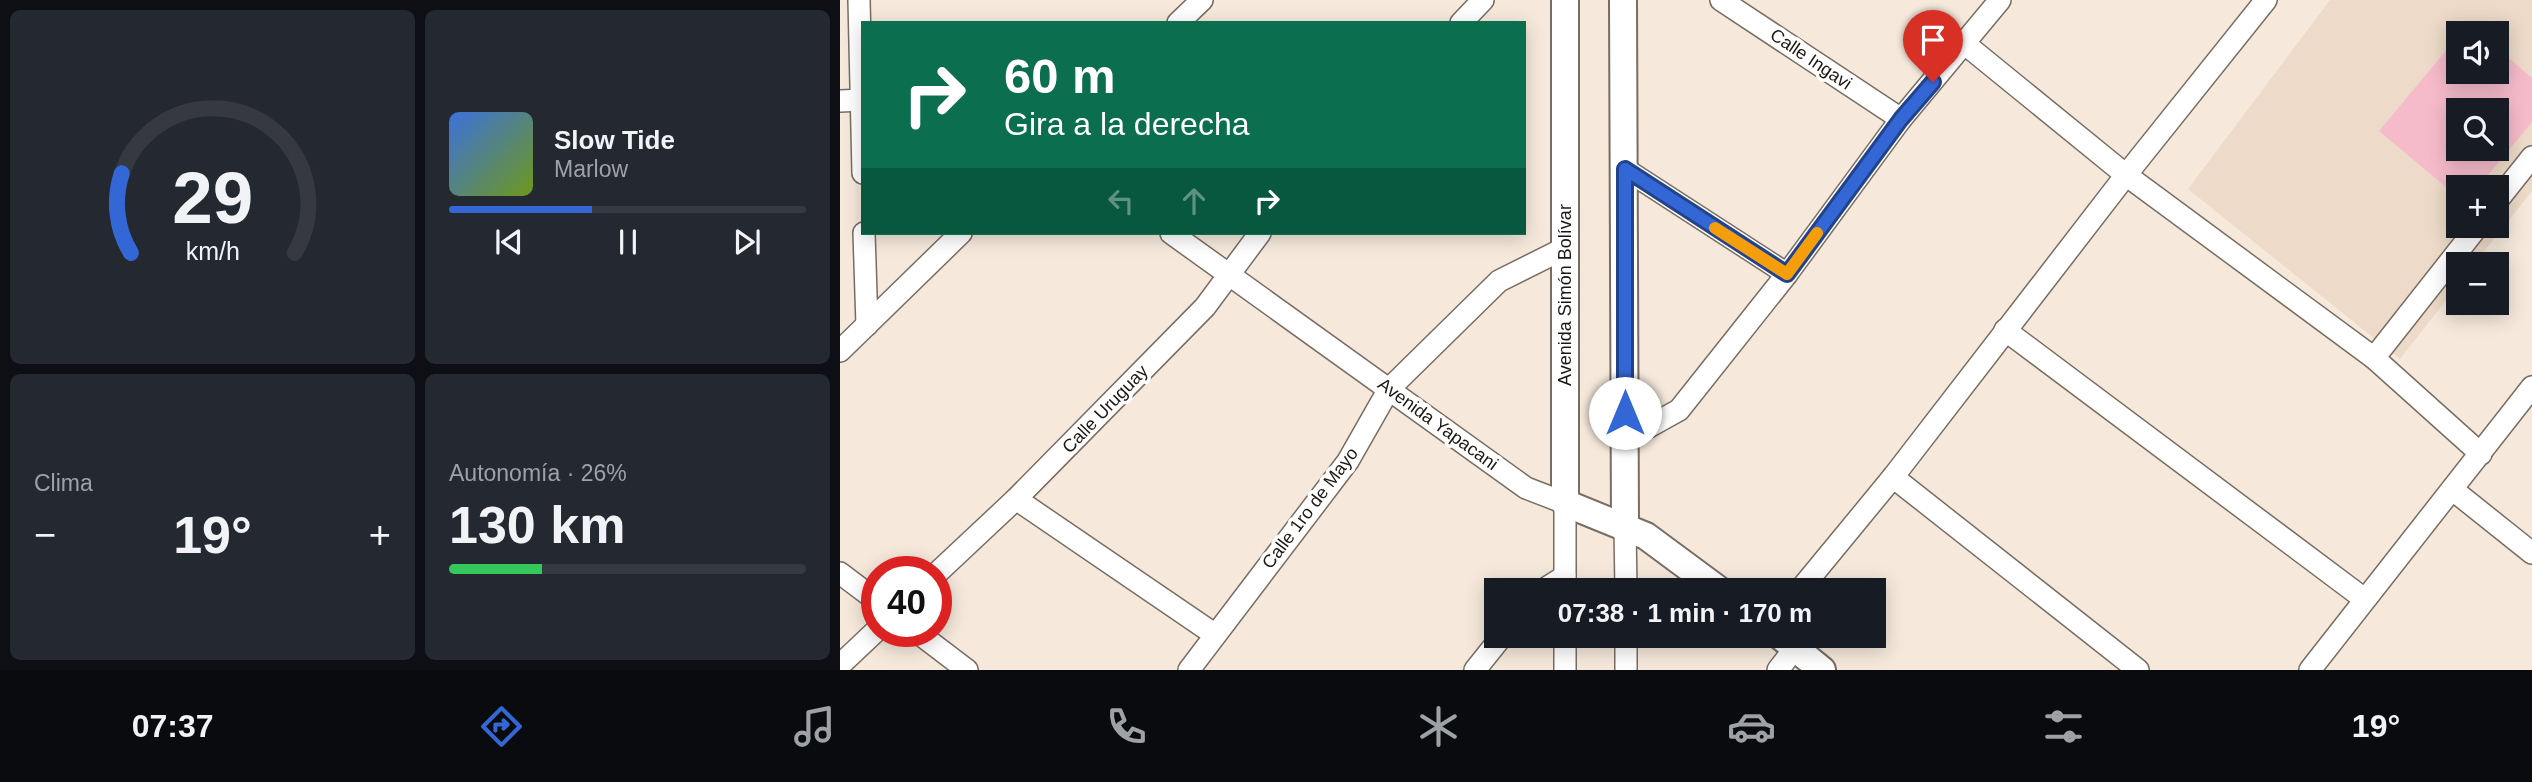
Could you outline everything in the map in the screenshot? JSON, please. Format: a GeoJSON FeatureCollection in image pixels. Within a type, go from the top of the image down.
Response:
{"type":"FeatureCollection","features":[{"type":"Feature","properties":{"kind":"street"},"geometry":{"type":"LineString","coordinates":[[859,0],[855,100],[861,155]]}},
{"type":"Feature","properties":{"kind":"street"},"geometry":{"type":"LineString","coordinates":[[1180,21],[1202,0]]}},
{"type":"Feature","properties":{"kind":"street"},"geometry":{"type":"LineString","coordinates":[[1463,21],[1483,0]]}},
{"type":"Feature","properties":{"kind":"street","name":"Avenida Simón Bolívar"},"geometry":{"type":"LineString","coordinates":[[1564,0],[1564,578]]}},
{"type":"Feature","properties":{"kind":"street"},"geometry":{"type":"LineString","coordinates":[[1623,0],[1626,578]]}},
{"type":"Feature","properties":{"kind":"street","name":"Calle Ingavi"},"geometry":{"type":"LineString","coordinates":[[1721,0],[1901,119]]}},
{"type":"Feature","properties":{"kind":"street"},"geometry":{"type":"LineString","coordinates":[[1625,440],[1679,410],[1787,274],[1901,119],[2000,0]]}},
{"type":"Feature","properties":{"kind":"street"},"geometry":{"type":"LineString","coordinates":[[1810,578],[1893,477],[2126,175],[2266,0]]}},
{"type":"Feature","properties":{"kind":"street"},"geometry":{"type":"LineString","coordinates":[[1965,44],[2126,175],[2374,358],[2481,454]]}},
{"type":"Feature","properties":{"kind":"street"},"geometry":{"type":"LineString","coordinates":[[2509,186],[2532,156]]}},
{"type":"Feature","properties":{"kind":"street"},"geometry":{"type":"LineString","coordinates":[[1625,169],[1787,274]]}},
{"type":"Feature","properties":{"kind":"street"},"geometry":{"type":"LineString","coordinates":[[864,235],[866,325]]}},
{"type":"Feature","properties":{"kind":"street"},"geometry":{"type":"LineString","coordinates":[[840,351],[959,235]]}},
{"type":"Feature","properties":{"kind":"street","name":"Avenida Yapacani"},"geometry":{"type":"LineString","coordinates":[[1174,235],[1526,488],[1646,536],[1703,578]]}},
{"type":"Feature","properties":{"kind":"street","name":"Calle Uruguay"},"geometry":{"type":"LineString","coordinates":[[952,559],[1016,499],[1205,307],[1258,235]]}},
{"type":"Feature","properties":{"kind":"street"},"geometry":{"type":"LineString","coordinates":[[2374,358],[2469,238]]}},
{"type":"Feature","properties":{"kind":"street","name":"Calle 1ro de Mayo"},"geometry":{"type":"LineString","coordinates":[[1189,670],[1348,461],[1389,390],[1499,281],[1564,248]]}},
{"type":"Feature","properties":{"kind":"street"},"geometry":{"type":"LineString","coordinates":[[2005,330],[2363,598]]}},
{"type":"Feature","properties":{"kind":"street"},"geometry":{"type":"LineString","coordinates":[[2309,670],[2363,598],[2453,490],[2532,387]]}},
{"type":"Feature","properties":{"kind":"street"},"geometry":{"type":"LineString","coordinates":[[1893,477],[2138,670]]}},
{"type":"Feature","properties":{"kind":"street"},"geometry":{"type":"LineString","coordinates":[[2453,490],[2532,553]]}},
{"type":"Feature","properties":{"kind":"street"},"geometry":{"type":"LineString","coordinates":[[1016,499],[1214,634]]}},
{"type":"Feature","properties":{"kind":"street"},"geometry":{"type":"LineString","coordinates":[[840,573],[861,589]]}},
{"type":"Feature","properties":{"kind":"street"},"geometry":{"type":"LineString","coordinates":[[840,664],[861,645]]}},
{"type":"Feature","properties":{"kind":"street"},"geometry":{"type":"LineString","coordinates":[[934,647],[957,667]]}},
{"type":"Feature","properties":{"kind":"street"},"geometry":{"type":"LineString","coordinates":[[1475,670],[1493,648]]}},
{"type":"Feature","properties":{"kind":"street"},"geometry":{"type":"LineString","coordinates":[[1564,648],[1564,670]]}},
{"type":"Feature","properties":{"kind":"street"},"geometry":{"type":"LineString","coordinates":[[1626,648],[1626,670]]}},
{"type":"Feature","properties":{"kind":"street"},"geometry":{"type":"LineString","coordinates":[[1778,670],[1785,648]]}},
{"type":"Feature","properties":{"kind":"street"},"geometry":{"type":"LineString","coordinates":[[1794,648],[1822,670]]}},
{"type":"Feature","properties":{"kind":"shaded area"},"geometry":{"type":"Polygon","coordinates":[[[2330,0],[2532,0],[2532,191],[2509,220],[2509,175],[2446,175],[2446,238],[2495,238],[2484,252],[2446,252],[2446,301],[2400,359],[2188,189],[2330,0]]]}},
{"type":"Feature","properties":{"kind":"shaded area"},"geometry":{"type":"Polygon","coordinates":[[[2446,51],[2446,84],[2509,84],[2509,58],[2532,78],[2532,122],[2509,150],[2509,98],[2446,98],[2446,161],[2500,161],[2488,175],[2446,175],[2446,187],[2379,131],[2446,51]]]}},
{"type":"Feature","properties":{"kind":"slow traffic"},"geometry":{"type":"LineString","coordinates":[[1715,228],[1787,274],[1817,233]]}},
{"type":"Feature","properties":{"kind":"route"},"geometry":{"type":"LineString","coordinates":[[1625,413],[1625,169],[1787,274],[1901,119],[1933,82]]}}]}
